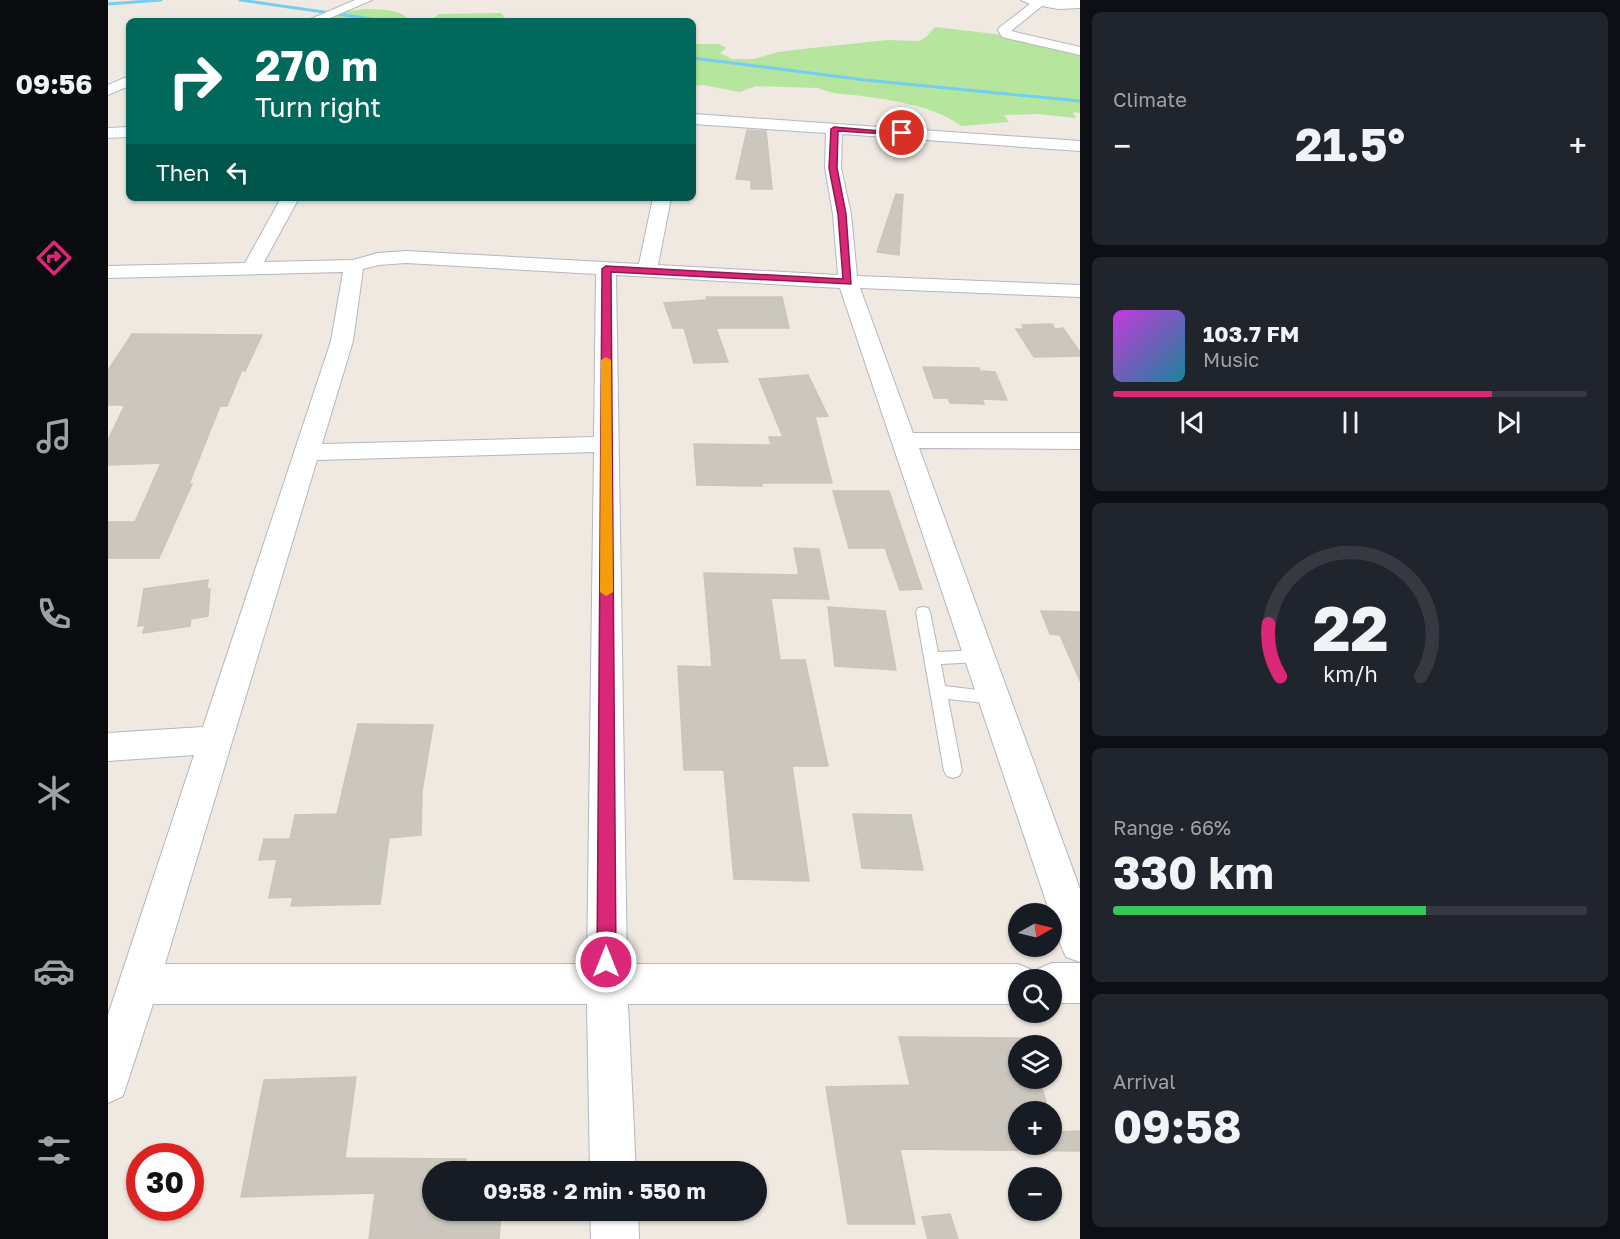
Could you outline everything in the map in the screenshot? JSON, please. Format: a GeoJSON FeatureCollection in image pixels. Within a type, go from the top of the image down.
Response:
{"type":"FeatureCollection","features":[{"type":"Feature","properties":{"kind":"street"},"geometry":{"type":"LineString","coordinates":[[320,18],[366,0]]}},
{"type":"Feature","properties":{"kind":"street"},"geometry":{"type":"LineString","coordinates":[[1080,4],[1032,1],[1004,30],[1006,34],[1080,51]]}},
{"type":"Feature","properties":{"kind":"street"},"geometry":{"type":"LineString","coordinates":[[108,91],[126,82]]}},
{"type":"Feature","properties":{"kind":"street"},"geometry":{"type":"LineString","coordinates":[[696,119],[1080,146]]}},
{"type":"Feature","properties":{"kind":"street"},"geometry":{"type":"LineString","coordinates":[[834,129],[833,168],[842,214],[848,282],[1080,943]]}},
{"type":"Feature","properties":{"kind":"street"},"geometry":{"type":"LineString","coordinates":[[108,133],[126,132]]}},
{"type":"Feature","properties":{"kind":"street"},"geometry":{"type":"LineString","coordinates":[[250,268],[288,201]]}},
{"type":"Feature","properties":{"kind":"street"},"geometry":{"type":"LineString","coordinates":[[646,271],[661,201]]}},
{"type":"Feature","properties":{"kind":"street"},"geometry":{"type":"LineString","coordinates":[[108,272],[354,266],[378,259],[406,257],[848,282],[1080,291]]}},
{"type":"Feature","properties":{"kind":"street"},"geometry":{"type":"LineString","coordinates":[[108,1081],[342,341],[354,266]]}},
{"type":"Feature","properties":{"kind":"street"},"geometry":{"type":"LineString","coordinates":[[606,269],[607,986],[613,1161]]}},
{"type":"Feature","properties":{"kind":"street"},"geometry":{"type":"LineString","coordinates":[[905,440],[1080,441]]}},
{"type":"Feature","properties":{"kind":"street"},"geometry":{"type":"LineString","coordinates":[[308,452],[606,444]]}},
{"type":"Feature","properties":{"kind":"street"},"geometry":{"type":"LineString","coordinates":[[108,747],[217,740]]}},
{"type":"Feature","properties":{"kind":"street"},"geometry":{"type":"LineString","coordinates":[[1062,984],[1080,983]]}},
{"type":"Feature","properties":{"kind":"street"},"geometry":{"type":"LineString","coordinates":[[140,984],[607,986],[1008,984]]}},
{"type":"Feature","properties":{"kind":"street"},"geometry":{"type":"LineString","coordinates":[[614,1221],[615,1239]]}},
{"type":"Feature","properties":{"kind":"lane"},"geometry":{"type":"LineString","coordinates":[[923,612],[953,771]]}},
{"type":"Feature","properties":{"kind":"lane"},"geometry":{"type":"LineString","coordinates":[[931,658],[980,656]]}},
{"type":"Feature","properties":{"kind":"lane"},"geometry":{"type":"LineString","coordinates":[[938,692],[994,698]]}},
{"type":"Feature","properties":{"kind":"green space"},"geometry":{"type":"Polygon","coordinates":[[[365,9],[383,10],[400,13],[408,18],[332,18],[341,12],[365,9]]]}},
{"type":"Feature","properties":{"kind":"green space"},"geometry":{"type":"Polygon","coordinates":[[[501,13],[505,18],[434,18],[439,14],[501,13]]]}},
{"type":"Feature","properties":{"kind":"green space"},"geometry":{"type":"Polygon","coordinates":[[[935,27],[1003,35],[1080,53],[1080,113],[1073,112],[1076,118],[1038,114],[1004,115],[1009,122],[961,126],[941,114],[917,106],[818,88],[756,86],[740,92],[696,86],[696,44],[719,44],[726,48],[720,53],[732,59],[754,59],[778,52],[887,40],[919,41],[935,27]]]}},
{"type":"Feature","properties":{"kind":"building"},"geometry":{"type":"Polygon","coordinates":[[[747,130],[766,131],[772,189],[751,189],[751,180],[736,179],[747,130]]]}},
{"type":"Feature","properties":{"kind":"building"},"geometry":{"type":"Polygon","coordinates":[[[896,194],[903,195],[899,255],[877,252],[896,194]]]}},
{"type":"Feature","properties":{"kind":"building"},"geometry":{"type":"Polygon","coordinates":[[[706,297],[782,297],[789,328],[716,328],[728,362],[694,363],[684,328],[673,328],[664,303],[707,300],[706,297]]]}},
{"type":"Feature","properties":{"kind":"building"},"geometry":{"type":"Polygon","coordinates":[[[1052,324],[1055,329],[1063,328],[1080,352],[1080,356],[1034,357],[1016,329],[1024,329],[1022,325],[1052,324]]]}},
{"type":"Feature","properties":{"kind":"building"},"geometry":{"type":"Polygon","coordinates":[[[132,334],[262,335],[245,371],[242,370],[227,406],[220,406],[189,484],[192,484],[159,558],[108,558],[108,522],[135,522],[161,463],[108,465],[108,440],[125,405],[108,405],[108,370],[132,334]]]}},
{"type":"Feature","properties":{"kind":"building"},"geometry":{"type":"Polygon","coordinates":[[[923,367],[979,368],[980,371],[995,372],[1007,400],[982,399],[984,404],[950,403],[948,398],[934,398],[923,367]]]}},
{"type":"Feature","properties":{"kind":"building"},"geometry":{"type":"Polygon","coordinates":[[[808,375],[828,416],[815,417],[832,483],[761,483],[762,486],[697,485],[694,444],[771,445],[769,437],[783,437],[759,379],[808,375]]]}},
{"type":"Feature","properties":{"kind":"building"},"geometry":{"type":"Polygon","coordinates":[[[833,491],[889,491],[922,589],[900,590],[885,548],[849,548],[833,491]]]}},
{"type":"Feature","properties":{"kind":"building"},"geometry":{"type":"Polygon","coordinates":[[[794,548],[819,549],[829,599],[771,598],[780,660],[805,660],[828,766],[792,766],[809,881],[734,879],[724,770],[684,770],[678,666],[712,667],[704,573],[799,575],[794,548]]]}},
{"type":"Feature","properties":{"kind":"building"},"geometry":{"type":"Polygon","coordinates":[[[208,580],[207,589],[210,589],[208,616],[191,619],[190,626],[143,633],[145,625],[138,626],[144,589],[208,580]]]}},
{"type":"Feature","properties":{"kind":"building"},"geometry":{"type":"Polygon","coordinates":[[[828,607],[885,611],[896,670],[835,666],[828,607]]]}},
{"type":"Feature","properties":{"kind":"building"},"geometry":{"type":"Polygon","coordinates":[[[1041,611],[1080,612],[1080,681],[1060,635],[1050,634],[1041,611]]]}},
{"type":"Feature","properties":{"kind":"building"},"geometry":{"type":"Polygon","coordinates":[[[358,724],[433,725],[422,791],[421,835],[389,838],[380,904],[291,906],[293,897],[269,898],[277,859],[259,860],[264,839],[290,839],[295,815],[337,814],[358,724]]]}},
{"type":"Feature","properties":{"kind":"building"},"geometry":{"type":"Polygon","coordinates":[[[853,814],[911,815],[923,870],[862,868],[853,814]]]}},
{"type":"Feature","properties":{"kind":"building"},"geometry":{"type":"Polygon","coordinates":[[[899,1037],[1008,1038],[1008,1089],[1042,1089],[1046,1101],[1008,1101],[1008,1150],[900,1149],[915,1224],[848,1224],[826,1087],[910,1085],[899,1037]]]}},
{"type":"Feature","properties":{"kind":"building"},"geometry":{"type":"Polygon","coordinates":[[[356,1077],[345,1158],[466,1159],[466,1161],[422,1161],[422,1221],[500,1221],[499,1239],[369,1239],[375,1193],[241,1197],[264,1080],[356,1077]]]}},
{"type":"Feature","properties":{"kind":"building"},"geometry":{"type":"Polygon","coordinates":[[[1080,1131],[1080,1151],[1062,1151],[1062,1132],[1080,1131]]]}},
{"type":"Feature","properties":{"kind":"building"},"geometry":{"type":"Polygon","coordinates":[[[950,1214],[958,1239],[928,1239],[922,1217],[950,1214]]]}},
{"type":"Feature","properties":{"kind":"waterway"},"geometry":{"type":"LineString","coordinates":[[108,4],[161,0]]}},
{"type":"Feature","properties":{"kind":"waterway"},"geometry":{"type":"LineString","coordinates":[[240,0],[365,18]]}},
{"type":"Feature","properties":{"kind":"waterway"},"geometry":{"type":"LineString","coordinates":[[696,58],[865,80],[1080,101]]}},
{"type":"Feature","properties":{"kind":"slow traffic"},"geometry":{"type":"LineString","coordinates":[[606,360],[606,592]]}},
{"type":"Feature","properties":{"kind":"route"},"geometry":{"type":"LineString","coordinates":[[606,962],[606,269],[848,282],[842,214],[833,168],[834,129],[902,133]]}}]}
